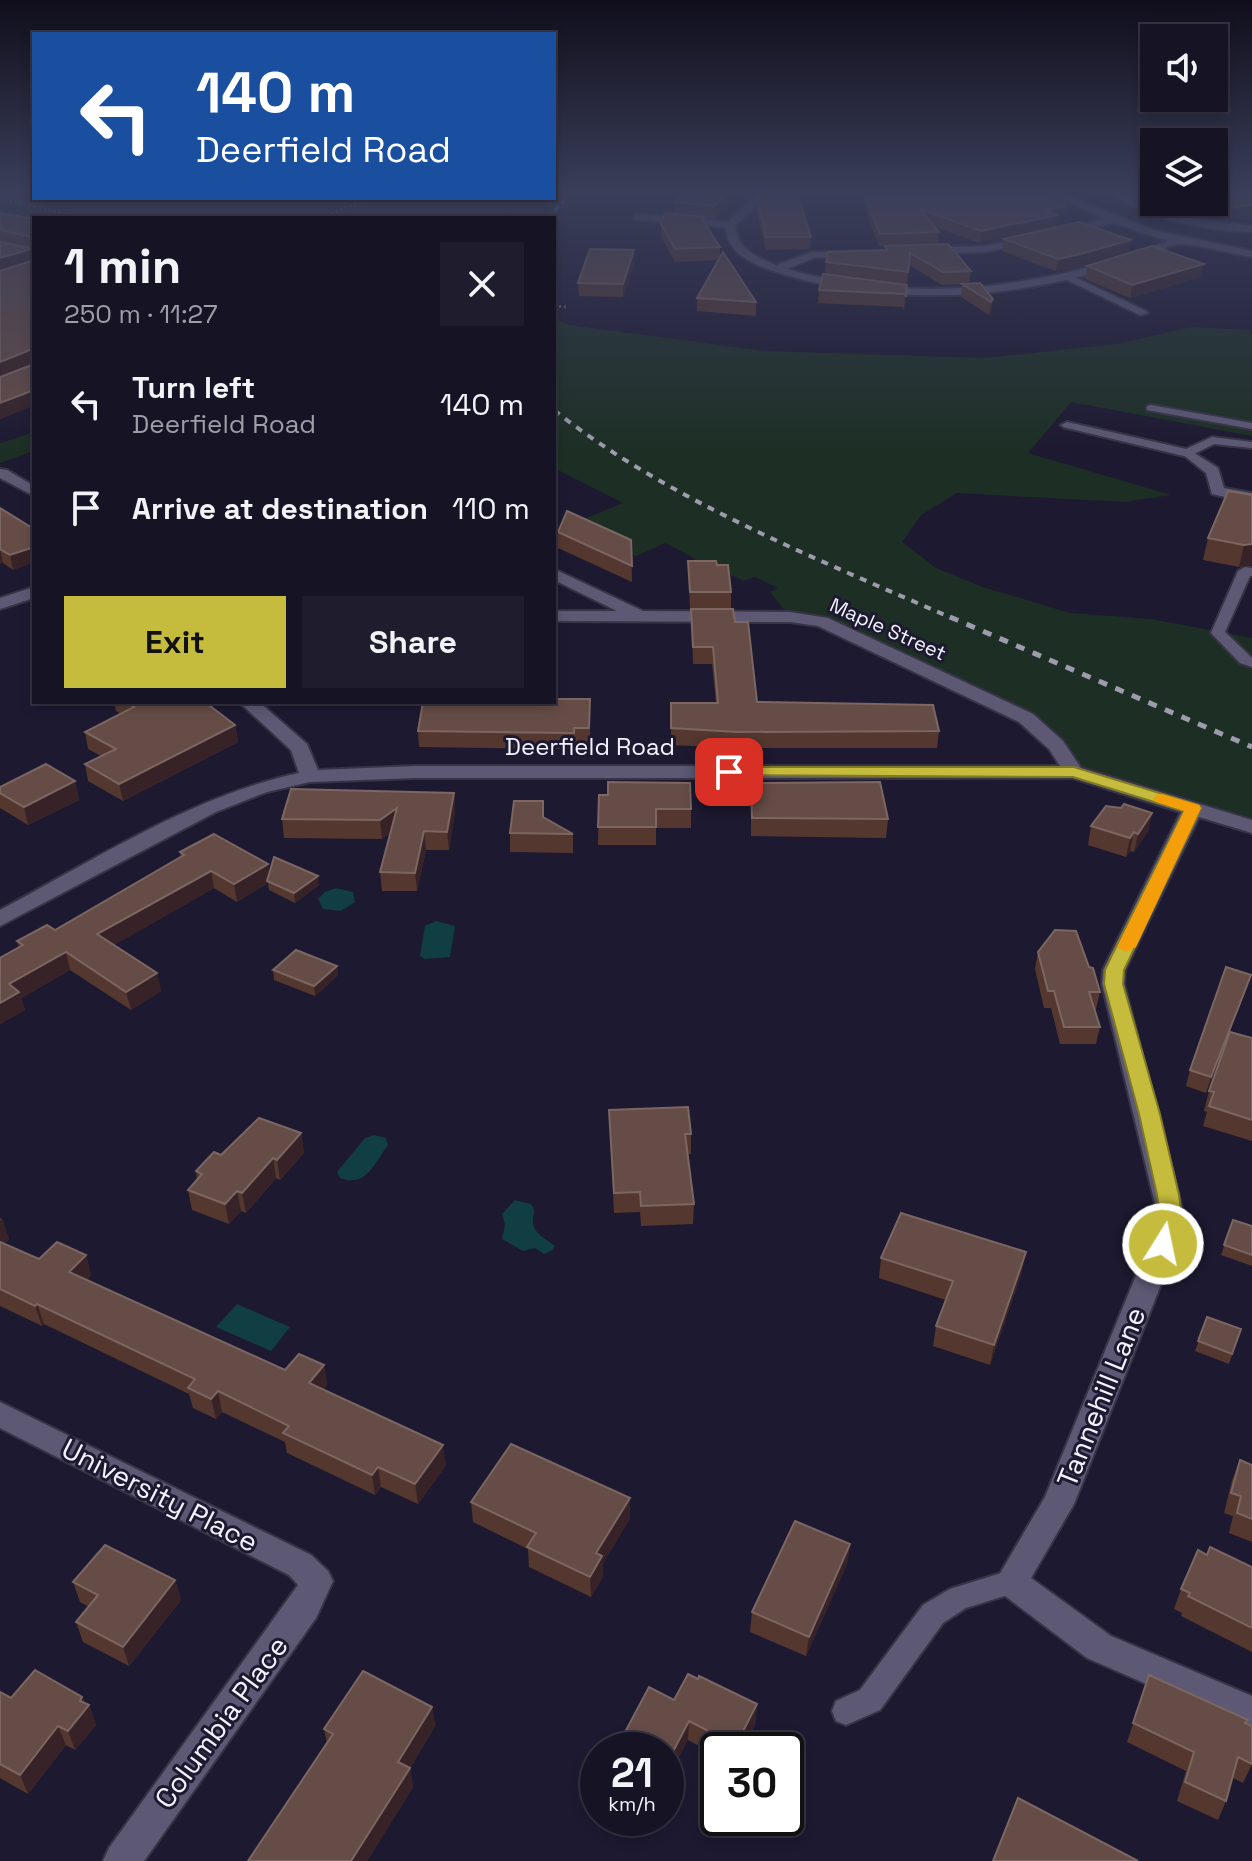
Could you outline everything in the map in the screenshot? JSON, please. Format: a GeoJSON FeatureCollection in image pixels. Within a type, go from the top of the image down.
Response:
{"type":"FeatureCollection","features":[{"type":"Feature","properties":{"kind":"street"},"geometry":{"type":"LineString","coordinates":[[808,279],[907,291],[992,288],[1048,279]]}},
{"type":"Feature","properties":{"kind":"street"},"geometry":{"type":"LineString","coordinates":[[1188,453],[1213,471],[1217,491],[1252,498]]}},
{"type":"Feature","properties":{"kind":"street"},"geometry":{"type":"LineString","coordinates":[[2,473],[32,491]]}},
{"type":"Feature","properties":{"kind":"street"},"geometry":{"type":"LineString","coordinates":[[556,575],[640,616]]}},
{"type":"Feature","properties":{"kind":"street"},"geometry":{"type":"LineString","coordinates":[[0,604],[32,593]]}},
{"type":"Feature","properties":{"kind":"street","name":"Maple Street"},"geometry":{"type":"LineString","coordinates":[[556,616],[798,617],[822,622],[1026,718],[1056,745],[1074,772]]}},
{"type":"Feature","properties":{"kind":"street"},"geometry":{"type":"LineString","coordinates":[[250,704],[300,748],[310,776]]}},
{"type":"Feature","properties":{"kind":"street","name":"Deerfield Road"},"geometry":{"type":"LineString","coordinates":[[0,919],[209,808],[261,787],[310,776],[415,772],[1074,772],[1252,827]]}},
{"type":"Feature","properties":{"kind":"street","name":"Tannehill Lane"},"geometry":{"type":"LineString","coordinates":[[1011,1582],[1058,1504],[1163,1244],[1171,1216],[1150,1114],[1113,984],[1114,970],[1193,808]]}},
{"type":"Feature","properties":{"kind":"street","name":"University Place"},"geometry":{"type":"LineString","coordinates":[[0,1414],[300,1565],[317,1581]]}},
{"type":"Feature","properties":{"kind":"street","name":"Columbia Place"},"geometry":{"type":"LineString","coordinates":[[122,1861],[304,1607],[317,1581]]}},
{"type":"Feature","properties":{"kind":"street"},"geometry":{"type":"LineString","coordinates":[[1011,1582],[1099,1647],[1252,1713]]}},
{"type":"Feature","properties":{"kind":"lane"},"geometry":{"type":"LineString","coordinates":[[1072,279],[1143,313]]}},
{"type":"Feature","properties":{"kind":"lane"},"geometry":{"type":"LineString","coordinates":[[1151,408],[1252,426]]}},
{"type":"Feature","properties":{"kind":"lane"},"geometry":{"type":"LineString","coordinates":[[1067,425],[1188,453],[1212,440],[1252,445]]}},
{"type":"Feature","properties":{"kind":"lane"},"geometry":{"type":"LineString","coordinates":[[1252,572],[1245,571],[1218,633],[1252,663]]}},
{"type":"Feature","properties":{"kind":"lane"},"geometry":{"type":"LineString","coordinates":[[846,1711],[870,1700],[933,1614],[959,1598],[1011,1582]]}},
{"type":"Feature","properties":{"kind":"path"},"geometry":{"type":"LineString","coordinates":[[556,306],[566,307]]}},
{"type":"Feature","properties":{"kind":"shaded area"},"geometry":{"type":"Polygon","coordinates":[[[556,320],[569,325],[764,351],[984,358],[1117,344],[1192,327],[1249,330],[1252,335],[1252,436],[1071,402],[1028,453],[1171,495],[1125,502],[957,493],[921,515],[902,542],[936,568],[983,587],[1070,613],[1151,619],[1252,638],[1252,827],[1074,772],[1041,728],[822,622],[790,617],[770,592],[778,588],[755,577],[743,581],[716,571],[665,543],[636,556],[595,537],[573,546],[556,540],[572,530],[567,526],[623,503],[556,469],[556,320]]]}},
{"type":"Feature","properties":{"kind":"shaded area"},"geometry":{"type":"Polygon","coordinates":[[[32,433],[32,452],[0,463],[0,443],[32,433]]]}},
{"type":"Feature","properties":{"kind":"shaded area"},"geometry":{"type":"Polygon","coordinates":[[[336,888],[353,892],[355,902],[341,911],[323,909],[318,899],[336,888]]]}},
{"type":"Feature","properties":{"kind":"shaded area"},"geometry":{"type":"Polygon","coordinates":[[[436,921],[455,926],[450,957],[425,959],[420,956],[425,926],[436,921]]]}},
{"type":"Feature","properties":{"kind":"shaded area"},"geometry":{"type":"Polygon","coordinates":[[[374,1135],[386,1138],[388,1145],[374,1166],[356,1180],[340,1178],[337,1172],[365,1138],[374,1135]]]}},
{"type":"Feature","properties":{"kind":"shaded area"},"geometry":{"type":"Polygon","coordinates":[[[515,1200],[531,1204],[534,1227],[555,1246],[553,1250],[544,1254],[535,1248],[523,1251],[502,1239],[505,1225],[502,1214],[515,1200]]]}},
{"type":"Feature","properties":{"kind":"shaded area"},"geometry":{"type":"Polygon","coordinates":[[[237,1304],[290,1327],[271,1351],[216,1327],[237,1304]]]}},
{"type":"Feature","properties":{"kind":"building"},"geometry":{"type":"Polygon","coordinates":[[[0,279],[32,279],[32,352],[0,362],[0,279]]]}},
{"type":"Feature","properties":{"kind":"building"},"geometry":{"type":"Polygon","coordinates":[[[579,279],[625,279],[623,284],[578,283],[579,279]]]}},
{"type":"Feature","properties":{"kind":"building"},"geometry":{"type":"Polygon","coordinates":[[[708,279],[741,279],[756,302],[697,298],[708,279]]]}},
{"type":"Feature","properties":{"kind":"building"},"geometry":{"type":"Polygon","coordinates":[[[822,279],[860,279],[907,285],[906,297],[905,294],[819,290],[822,279]]]}},
{"type":"Feature","properties":{"kind":"building"},"geometry":{"type":"Polygon","coordinates":[[[1117,279],[1153,279],[1132,285],[1117,279]]]}},
{"type":"Feature","properties":{"kind":"building"},"geometry":{"type":"Polygon","coordinates":[[[980,283],[993,299],[991,302],[962,284],[980,283]]]}},
{"type":"Feature","properties":{"kind":"building"},"geometry":{"type":"Polygon","coordinates":[[[32,365],[32,391],[0,403],[0,377],[32,365]]]}},
{"type":"Feature","properties":{"kind":"building"},"geometry":{"type":"Polygon","coordinates":[[[1228,491],[1252,495],[1252,544],[1208,538],[1228,491]]]}},
{"type":"Feature","properties":{"kind":"building"},"geometry":{"type":"Polygon","coordinates":[[[0,508],[32,528],[32,548],[10,555],[0,549],[0,508]]]}},
{"type":"Feature","properties":{"kind":"building"},"geometry":{"type":"Polygon","coordinates":[[[567,511],[631,540],[632,566],[558,532],[567,511]]]}},
{"type":"Feature","properties":{"kind":"building"},"geometry":{"type":"Polygon","coordinates":[[[688,561],[716,561],[717,565],[728,565],[731,592],[690,592],[688,561]]]}},
{"type":"Feature","properties":{"kind":"building"},"geometry":{"type":"Polygon","coordinates":[[[691,609],[733,609],[735,622],[748,622],[757,702],[933,705],[939,731],[737,732],[671,728],[671,703],[718,703],[713,647],[693,647],[691,609]]]}},
{"type":"Feature","properties":{"kind":"building"},"geometry":{"type":"Polygon","coordinates":[[[556,699],[590,699],[589,728],[574,728],[574,733],[418,731],[423,704],[556,704],[556,699]]]}},
{"type":"Feature","properties":{"kind":"building"},"geometry":{"type":"Polygon","coordinates":[[[129,704],[208,704],[235,725],[119,784],[85,764],[116,749],[85,732],[134,707],[129,704]]]}},
{"type":"Feature","properties":{"kind":"building"},"geometry":{"type":"Polygon","coordinates":[[[46,764],[75,781],[24,807],[0,793],[0,787],[46,764]]]}},
{"type":"Feature","properties":{"kind":"building"},"geometry":{"type":"Polygon","coordinates":[[[608,782],[690,783],[691,809],[656,809],[656,827],[598,827],[599,795],[608,795],[608,782]]]}},
{"type":"Feature","properties":{"kind":"building"},"geometry":{"type":"Polygon","coordinates":[[[880,782],[888,819],[752,818],[751,783],[880,782]]]}},
{"type":"Feature","properties":{"kind":"building"},"geometry":{"type":"Polygon","coordinates":[[[291,789],[454,793],[447,832],[424,831],[415,873],[380,872],[397,808],[380,820],[282,819],[291,789]]]}},
{"type":"Feature","properties":{"kind":"building"},"geometry":{"type":"Polygon","coordinates":[[[514,801],[543,801],[543,817],[573,834],[510,833],[514,801]]]}},
{"type":"Feature","properties":{"kind":"building"},"geometry":{"type":"Polygon","coordinates":[[[1124,804],[1152,813],[1138,834],[1134,832],[1130,838],[1091,826],[1106,806],[1121,808],[1124,804]]]}},
{"type":"Feature","properties":{"kind":"building"},"geometry":{"type":"Polygon","coordinates":[[[214,834],[268,864],[234,884],[211,871],[97,934],[157,973],[126,992],[66,952],[9,984],[19,992],[0,1003],[0,958],[23,945],[17,941],[47,925],[55,930],[184,855],[180,852],[214,834]]]}},
{"type":"Feature","properties":{"kind":"building"},"geometry":{"type":"Polygon","coordinates":[[[274,857],[318,876],[294,893],[267,881],[274,857]]]}},
{"type":"Feature","properties":{"kind":"building"},"geometry":{"type":"Polygon","coordinates":[[[1055,930],[1076,931],[1100,992],[1089,992],[1100,1027],[1064,1027],[1054,991],[1048,991],[1038,952],[1055,930]]]}},
{"type":"Feature","properties":{"kind":"building"},"geometry":{"type":"Polygon","coordinates":[[[296,950],[337,966],[314,986],[273,970],[296,950]]]}},
{"type":"Feature","properties":{"kind":"building"},"geometry":{"type":"Polygon","coordinates":[[[1226,967],[1251,975],[1211,1077],[1190,1070],[1226,967]]]}},
{"type":"Feature","properties":{"kind":"building"},"geometry":{"type":"Polygon","coordinates":[[[1230,1032],[1252,1038],[1252,1120],[1209,1106],[1214,1092],[1209,1091],[1230,1032]]]}},
{"type":"Feature","properties":{"kind":"building"},"geometry":{"type":"Polygon","coordinates":[[[688,1107],[691,1134],[685,1134],[694,1204],[641,1206],[640,1192],[614,1193],[609,1110],[688,1107]]]}},
{"type":"Feature","properties":{"kind":"building"},"geometry":{"type":"Polygon","coordinates":[[[259,1118],[301,1133],[277,1160],[273,1158],[242,1193],[237,1191],[225,1204],[188,1190],[202,1174],[196,1171],[214,1152],[221,1155],[259,1118]]]}},
{"type":"Feature","properties":{"kind":"building"},"geometry":{"type":"Polygon","coordinates":[[[901,1213],[1026,1252],[994,1345],[936,1326],[953,1281],[881,1258],[901,1213]]]}},
{"type":"Feature","properties":{"kind":"building"},"geometry":{"type":"Polygon","coordinates":[[[1233,1220],[1252,1226],[1252,1255],[1224,1245],[1233,1220]]]}},
{"type":"Feature","properties":{"kind":"building"},"geometry":{"type":"Polygon","coordinates":[[[0,1242],[39,1259],[57,1242],[86,1255],[69,1272],[285,1370],[299,1354],[324,1365],[309,1383],[443,1445],[415,1484],[378,1467],[372,1475],[283,1433],[289,1426],[218,1391],[211,1399],[188,1388],[195,1379],[0,1289],[0,1242]]]}},
{"type":"Feature","properties":{"kind":"building"},"geometry":{"type":"Polygon","coordinates":[[[1207,1317],[1241,1329],[1232,1354],[1198,1341],[1207,1317]]]}},
{"type":"Feature","properties":{"kind":"building"},"geometry":{"type":"Polygon","coordinates":[[[511,1444],[630,1498],[596,1553],[602,1556],[590,1577],[527,1547],[536,1533],[471,1502],[511,1444]]]}},
{"type":"Feature","properties":{"kind":"building"},"geometry":{"type":"Polygon","coordinates":[[[1240,1460],[1252,1465],[1252,1519],[1237,1513],[1241,1496],[1231,1493],[1240,1460]]]}},
{"type":"Feature","properties":{"kind":"building"},"geometry":{"type":"Polygon","coordinates":[[[795,1521],[850,1544],[809,1637],[752,1612],[795,1521]]]}},
{"type":"Feature","properties":{"kind":"building"},"geometry":{"type":"Polygon","coordinates":[[[105,1545],[175,1580],[123,1647],[76,1622],[98,1595],[73,1582],[105,1545]]]}},
{"type":"Feature","properties":{"kind":"building"},"geometry":{"type":"Polygon","coordinates":[[[1210,1547],[1252,1567],[1252,1628],[1188,1596],[1190,1593],[1181,1589],[1198,1550],[1207,1555],[1210,1547]]]}},
{"type":"Feature","properties":{"kind":"building"},"geometry":{"type":"Polygon","coordinates":[[[35,1670],[82,1697],[80,1701],[89,1705],[68,1731],[58,1726],[20,1775],[0,1764],[0,1692],[11,1698],[35,1670]]]}},
{"type":"Feature","properties":{"kind":"building"},"geometry":{"type":"Polygon","coordinates":[[[363,1671],[432,1707],[398,1762],[410,1768],[351,1861],[248,1861],[333,1734],[324,1729],[363,1671]]]}},
{"type":"Feature","properties":{"kind":"building"},"geometry":{"type":"Polygon","coordinates":[[[688,1674],[698,1679],[699,1676],[757,1704],[743,1732],[711,1732],[689,1721],[683,1732],[625,1732],[649,1687],[674,1700],[688,1674]]]}},
{"type":"Feature","properties":{"kind":"building"},"geometry":{"type":"Polygon","coordinates":[[[1149,1675],[1248,1720],[1245,1723],[1252,1726],[1252,1764],[1238,1757],[1226,1801],[1185,1782],[1194,1752],[1133,1723],[1149,1675]]]}},
{"type":"Feature","properties":{"kind":"building"},"geometry":{"type":"Polygon","coordinates":[[[1018,1798],[1138,1861],[993,1861],[1018,1798]]]}},
{"type":"Feature","properties":{"kind":"railway"},"geometry":{"type":"LineString","coordinates":[[556,411],[598,442],[695,500],[799,551],[954,619]]}},
{"type":"Feature","properties":{"kind":"railway"},"geometry":{"type":"LineString","coordinates":[[950,617],[1252,747]]}},
{"type":"Feature","properties":{"kind":"slow traffic"},"geometry":{"type":"LineString","coordinates":[[1126,947],[1193,808],[1162,799]]}},
{"type":"Feature","properties":{"kind":"route"},"geometry":{"type":"LineString","coordinates":[[729,772],[1074,772],[1193,808],[1114,970],[1113,984],[1150,1114],[1168,1195],[1171,1216],[1163,1244]]}}]}
